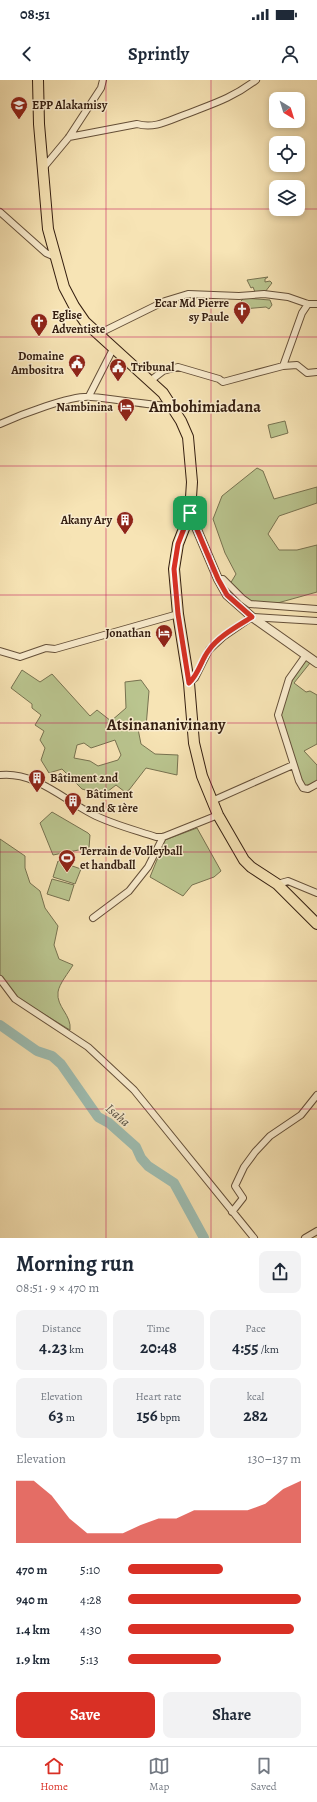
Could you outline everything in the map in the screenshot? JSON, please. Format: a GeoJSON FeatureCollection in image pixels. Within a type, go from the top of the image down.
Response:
{"type":"FeatureCollection","features":[{"type":"Feature","properties":{"kind":"main road"},"geometry":{"type":"LineString","coordinates":[[38,80],[39,124],[44,167],[48,229],[64,287],[74,306],[85,322],[163,394],[181,421],[188,437],[192,482],[190,513],[175,558],[178,614],[189,683],[194,743],[202,776],[218,815],[244,860],[251,867],[278,884],[317,924]]}},
{"type":"Feature","properties":{"kind":"street"},"geometry":{"type":"LineString","coordinates":[[44,167],[69,137],[101,88],[103,80]]}},
{"type":"Feature","properties":{"kind":"street"},"geometry":{"type":"LineString","coordinates":[[69,137],[137,124],[146,127],[166,123],[221,102],[235,95],[256,80]]}},
{"type":"Feature","properties":{"kind":"street"},"geometry":{"type":"LineString","coordinates":[[0,212],[46,253],[55,257]]}},
{"type":"Feature","properties":{"kind":"street"},"geometry":{"type":"LineString","coordinates":[[98,334],[165,301],[188,294],[239,296],[264,294],[288,297],[308,304],[317,304]]}},
{"type":"Feature","properties":{"kind":"street"},"geometry":{"type":"LineString","coordinates":[[284,366],[302,313],[308,304]]}},
{"type":"Feature","properties":{"kind":"street"},"geometry":{"type":"LineString","coordinates":[[90,396],[113,349]]}},
{"type":"Feature","properties":{"kind":"street"},"geometry":{"type":"LineString","coordinates":[[150,381],[163,371],[178,367],[219,379],[223,382],[284,366],[297,365],[307,373],[317,372]]}},
{"type":"Feature","properties":{"kind":"street"},"geometry":{"type":"LineString","coordinates":[[0,424],[55,404],[90,396],[150,405],[171,406]]}},
{"type":"Feature","properties":{"kind":"street"},"geometry":{"type":"LineString","coordinates":[[190,513],[218,579],[227,595],[252,617],[317,662]]}},
{"type":"Feature","properties":{"kind":"street"},"geometry":{"type":"LineString","coordinates":[[218,579],[223,579],[250,604],[317,609]]}},
{"type":"Feature","properties":{"kind":"street"},"geometry":{"type":"LineString","coordinates":[[0,651],[20,657],[46,648],[54,649],[178,614]]}},
{"type":"Feature","properties":{"kind":"street"},"geometry":{"type":"LineString","coordinates":[[189,683],[194,678],[209,650],[223,636],[252,617],[317,621]]}},
{"type":"Feature","properties":{"kind":"street"},"geometry":{"type":"LineString","coordinates":[[306,655],[290,679],[278,715],[293,765],[303,788],[308,789],[317,784]]}},
{"type":"Feature","properties":{"kind":"street"},"geometry":{"type":"LineString","coordinates":[[212,801],[293,765]]}},
{"type":"Feature","properties":{"kind":"street"},"geometry":{"type":"LineString","coordinates":[[0,775],[10,774],[32,779],[93,815],[156,837],[163,837],[218,815]]}},
{"type":"Feature","properties":{"kind":"street"},"geometry":{"type":"LineString","coordinates":[[93,918],[129,891],[148,867],[163,837]]}},
{"type":"Feature","properties":{"kind":"street"},"geometry":{"type":"LineString","coordinates":[[278,884],[288,881],[317,893]]}},
{"type":"Feature","properties":{"kind":"street"},"geometry":{"type":"LineString","coordinates":[[0,979],[15,999],[71,1035],[101,1057],[134,1090],[254,1238]]}},
{"type":"Feature","properties":{"kind":"street"},"geometry":{"type":"LineString","coordinates":[[232,1212],[243,1198],[236,1186],[244,1167],[251,1157],[270,1136],[300,1115],[317,1095]]}},
{"type":"Feature","properties":{"kind":"street"},"geometry":{"type":"LineString","coordinates":[[305,1238],[317,1231]]}},
{"type":"Feature","properties":{"kind":"green space"},"geometry":{"type":"Polygon","coordinates":[[[268,277],[265,279],[265,282],[270,281],[272,283],[265,292],[255,292],[247,280],[268,277]]]}},
{"type":"Feature","properties":{"kind":"green space"},"geometry":{"type":"Polygon","coordinates":[[[244,298],[270,300],[272,305],[269,309],[266,307],[243,309],[241,301],[244,298]]]}},
{"type":"Feature","properties":{"kind":"green space"},"geometry":{"type":"Polygon","coordinates":[[[285,421],[288,433],[271,438],[268,425],[285,421]]]}},
{"type":"Feature","properties":{"kind":"green space"},"geometry":{"type":"Polygon","coordinates":[[[257,468],[263,471],[274,499],[317,487],[317,503],[279,516],[268,534],[279,550],[297,550],[317,545],[317,592],[274,604],[249,601],[230,584],[236,574],[225,553],[213,519],[222,496],[257,468]]]}},
{"type":"Feature","properties":{"kind":"green space"},"geometry":{"type":"Polygon","coordinates":[[[306,660],[310,663],[294,683],[306,692],[310,691],[317,695],[317,744],[304,751],[317,765],[317,781],[307,786],[303,784],[280,715],[292,681],[306,660]]]}},
{"type":"Feature","properties":{"kind":"green space"},"geometry":{"type":"Polygon","coordinates":[[[22,670],[40,682],[52,674],[90,716],[97,710],[111,721],[126,708],[125,682],[141,680],[149,691],[146,727],[138,729],[141,744],[155,754],[178,755],[177,775],[146,768],[129,790],[125,792],[116,785],[103,795],[82,789],[62,769],[49,773],[41,760],[45,748],[40,740],[44,731],[35,725],[41,715],[32,708],[32,704],[11,688],[22,670]],[[115,740],[91,748],[84,743],[77,745],[74,758],[90,761],[98,766],[118,760],[121,755],[115,740]]]}},
{"type":"Feature","properties":{"kind":"green space"},"geometry":{"type":"Polygon","coordinates":[[[52,812],[88,833],[90,835],[89,848],[53,855],[40,823],[52,812]]]}},
{"type":"Feature","properties":{"kind":"green space"},"geometry":{"type":"Polygon","coordinates":[[[197,828],[221,871],[214,877],[192,885],[183,896],[150,877],[165,840],[197,828]]]}},
{"type":"Feature","properties":{"kind":"green space"},"geometry":{"type":"Polygon","coordinates":[[[0,839],[25,856],[25,868],[30,883],[40,891],[45,908],[58,926],[54,945],[59,959],[73,965],[62,982],[58,992],[59,1002],[69,1020],[70,1030],[16,997],[0,975],[0,839]]]}},
{"type":"Feature","properties":{"kind":"green space","name":"Terrain de Volleyball et handball"},"geometry":{"type":"Polygon","coordinates":[[[58,861],[81,869],[75,884],[53,877],[58,861]]]}},
{"type":"Feature","properties":{"kind":"green space"},"geometry":{"type":"Polygon","coordinates":[[[52,879],[74,885],[69,901],[47,894],[52,879]]]}},
{"type":"Feature","properties":{"kind":"waterway","name":"Isaha"},"geometry":{"type":"LineString","coordinates":[[0,1025],[37,1051],[52,1056],[61,1064],[98,1117],[109,1123],[136,1147],[141,1158],[148,1166],[174,1183],[204,1238]]}},
{"type":"Feature","properties":{"kind":"place","name":"EPP Alakamisy"},"geometry":{"type":"Point","coordinates":[19,120]}},
{"type":"Feature","properties":{"kind":"place","name":"Ecar Md Pierre sy Paule"},"geometry":{"type":"Point","coordinates":[242,325]}},
{"type":"Feature","properties":{"kind":"place","name":"Eglise Adventiste"},"geometry":{"type":"Point","coordinates":[39,337]}},
{"type":"Feature","properties":{"kind":"place","name":"Domaine Ambositra"},"geometry":{"type":"Point","coordinates":[77,378]}},
{"type":"Feature","properties":{"kind":"place","name":"Tribunal"},"geometry":{"type":"Point","coordinates":[118,382]}},
{"type":"Feature","properties":{"kind":"place","name":"Nambinina"},"geometry":{"type":"Point","coordinates":[126,422]}},
{"type":"Feature","properties":{"kind":"place","name":"Akany Ary"},"geometry":{"type":"Point","coordinates":[125,535]}},
{"type":"Feature","properties":{"kind":"place","name":"Jonathan"},"geometry":{"type":"Point","coordinates":[164,648]}},
{"type":"Feature","properties":{"kind":"place","name":"Bâtiment 2nd"},"geometry":{"type":"Point","coordinates":[37,793]}},
{"type":"Feature","properties":{"kind":"place","name":"Bâtiment 2nd & 1ère"},"geometry":{"type":"Point","coordinates":[73,816]}},
{"type":"Feature","properties":{"kind":"place","name":"Terrain de Volleyball et handball"},"geometry":{"type":"Point","coordinates":[67,873]}},
{"type":"Feature","properties":{"kind":"district","name":"Ambohimiadana"},"geometry":{"type":"Point","coordinates":[205,407]}},
{"type":"Feature","properties":{"kind":"district","name":"Atsinananivinany"},"geometry":{"type":"Point","coordinates":[166,725]}},
{"type":"Feature","properties":{"kind":"route"},"geometry":{"type":"LineString","coordinates":[[190,513],[218,579],[227,595],[252,617],[223,636],[209,650],[194,678],[189,683],[178,614],[174,569],[178,544],[190,513]]}}]}
